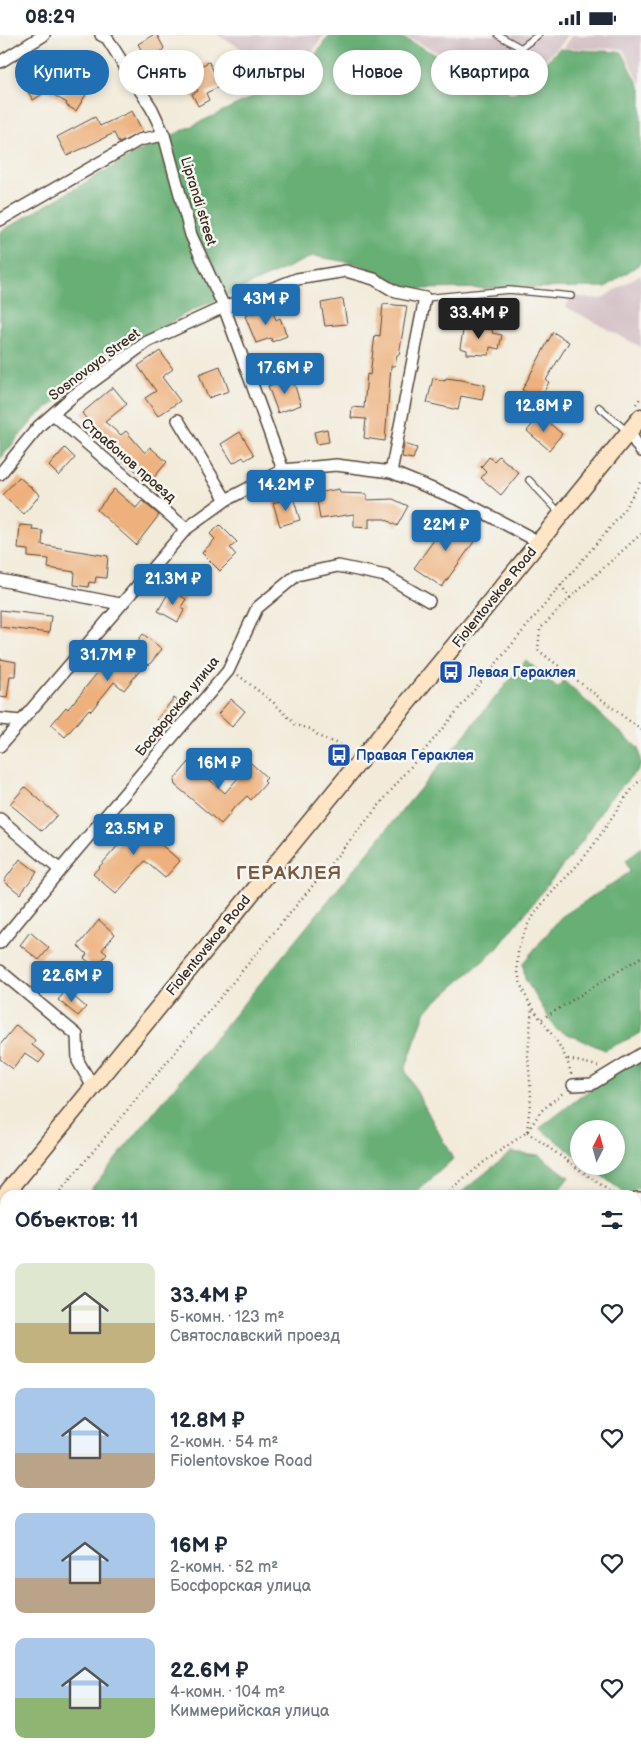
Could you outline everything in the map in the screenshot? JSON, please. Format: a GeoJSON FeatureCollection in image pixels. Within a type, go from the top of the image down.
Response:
{"type":"FeatureCollection","features":[{"type":"Feature","properties":{"kind":"main road","name":"Fiolentovskoe Road"},"geometry":{"type":"LineString","coordinates":[[9,1190],[641,417]]}},
{"type":"Feature","properties":{"kind":"street"},"geometry":{"type":"LineString","coordinates":[[0,62],[44,35]]}},
{"type":"Feature","properties":{"kind":"street","name":"Liprandi street"},"geometry":{"type":"LineString","coordinates":[[101,35],[107,38],[136,83],[152,109],[164,135],[191,235],[224,307],[283,469]]}},
{"type":"Feature","properties":{"kind":"street"},"geometry":{"type":"LineString","coordinates":[[0,220],[139,140],[164,135]]}},
{"type":"Feature","properties":{"kind":"street","name":"Sosnovaya Street"},"geometry":{"type":"LineString","coordinates":[[0,474],[39,426],[73,396],[148,342],[224,307],[297,279],[346,271],[374,279],[396,292],[426,298]]}},
{"type":"Feature","properties":{"kind":"street"},"geometry":{"type":"LineString","coordinates":[[391,472],[426,298]]}},
{"type":"Feature","properties":{"kind":"street","name":"Страбонов проезд"},"geometry":{"type":"LineString","coordinates":[[53,414],[186,529]]}},
{"type":"Feature","properties":{"kind":"street"},"geometry":{"type":"LineString","coordinates":[[178,420],[226,500]]}},
{"type":"Feature","properties":{"kind":"street"},"geometry":{"type":"LineString","coordinates":[[629,432],[641,451]]}},
{"type":"Feature","properties":{"kind":"street"},"geometry":{"type":"LineString","coordinates":[[0,746],[186,529],[226,500],[283,469],[336,465],[391,472],[462,501],[539,542]]}},
{"type":"Feature","properties":{"kind":"street","name":"Босфорская улица"},"geometry":{"type":"LineString","coordinates":[[0,943],[229,668],[256,608],[297,575],[338,566],[386,576],[429,601]]}},
{"type":"Feature","properties":{"kind":"street"},"geometry":{"type":"LineString","coordinates":[[0,580],[120,604]]}},
{"type":"Feature","properties":{"kind":"street"},"geometry":{"type":"LineString","coordinates":[[0,719],[21,721]]}},
{"type":"Feature","properties":{"kind":"street"},"geometry":{"type":"LineString","coordinates":[[0,819],[60,870]]}},
{"type":"Feature","properties":{"kind":"street"},"geometry":{"type":"LineString","coordinates":[[0,971],[77,1035],[78,1061],[93,1087]]}},
{"type":"Feature","properties":{"kind":"street"},"geometry":{"type":"LineString","coordinates":[[573,1085],[592,1083],[641,1054]]}},
{"type":"Feature","properties":{"kind":"lane"},"geometry":{"type":"LineString","coordinates":[[498,35],[521,48],[538,35]]}},
{"type":"Feature","properties":{"kind":"lane"},"geometry":{"type":"LineString","coordinates":[[426,298],[509,290],[570,296]]}},
{"type":"Feature","properties":{"kind":"lane"},"geometry":{"type":"LineString","coordinates":[[599,407],[629,432]]}},
{"type":"Feature","properties":{"kind":"lane"},"geometry":{"type":"LineString","coordinates":[[528,480],[562,514]]}},
{"type":"Feature","properties":{"kind":"path"},"geometry":{"type":"LineString","coordinates":[[61,1190],[620,516],[641,481]]}},
{"type":"Feature","properties":{"kind":"path"},"geometry":{"type":"LineString","coordinates":[[641,534],[570,597],[540,629],[538,650],[641,730]]}},
{"type":"Feature","properties":{"kind":"path"},"geometry":{"type":"LineString","coordinates":[[561,585],[570,597]]}},
{"type":"Feature","properties":{"kind":"path"},"geometry":{"type":"LineString","coordinates":[[229,668],[274,703],[296,725],[311,729],[320,737],[343,746]]}},
{"type":"Feature","properties":{"kind":"path"},"geometry":{"type":"LineString","coordinates":[[451,1190],[484,1162],[527,1132],[541,1111],[573,1085],[568,1059],[532,1006],[522,987],[516,964],[525,929],[548,895],[591,848],[621,801],[641,779]]}},
{"type":"Feature","properties":{"kind":"path"},"geometry":{"type":"LineString","coordinates":[[542,1019],[641,957]]}},
{"type":"Feature","properties":{"kind":"path"},"geometry":{"type":"LineString","coordinates":[[527,1132],[531,1095],[528,1056],[532,1006]]}},
{"type":"Feature","properties":{"kind":"path"},"geometry":{"type":"LineString","coordinates":[[568,1059],[595,1066],[624,1065]]}},
{"type":"Feature","properties":{"kind":"path"},"geometry":{"type":"LineString","coordinates":[[527,1132],[608,1190]]}},
{"type":"Feature","properties":{"kind":"shaded area"},"geometry":{"type":"Polygon","coordinates":[[[217,35],[324,35],[314,50],[245,50],[217,35]]]}},
{"type":"Feature","properties":{"kind":"shaded area"},"geometry":{"type":"Polygon","coordinates":[[[403,35],[567,35],[563,42],[548,56],[548,50],[433,50],[403,35]]]}},
{"type":"Feature","properties":{"kind":"shaded area"},"geometry":{"type":"Polygon","coordinates":[[[572,35],[641,35],[641,84],[623,49],[564,48],[572,35]]]}},
{"type":"Feature","properties":{"kind":"shaded area"},"geometry":{"type":"Polygon","coordinates":[[[641,274],[641,347],[566,307],[571,296],[601,299],[641,274]]]}},
{"type":"Feature","properties":{"kind":"shaded area"},"geometry":{"type":"Polygon","coordinates":[[[565,394],[581,405],[572,419],[556,408],[565,394]]]}},
{"type":"Feature","properties":{"kind":"green space"},"geometry":{"type":"Polygon","coordinates":[[[329,35],[397,35],[431,52],[431,95],[548,95],[548,60],[559,49],[622,52],[641,89],[641,263],[606,287],[412,289],[359,264],[313,256],[185,314],[112,357],[35,418],[0,459],[0,232],[136,153],[256,95],[323,95],[323,50],[319,50],[329,35]]]}},
{"type":"Feature","properties":{"kind":"green space"},"geometry":{"type":"Polygon","coordinates":[[[526,660],[557,688],[564,681],[638,748],[641,766],[608,801],[583,840],[497,949],[426,1010],[405,1070],[453,1159],[419,1190],[90,1190],[526,660]]]}},
{"type":"Feature","properties":{"kind":"green space"},"geometry":{"type":"Polygon","coordinates":[[[641,847],[641,1033],[605,1050],[556,1029],[525,979],[523,963],[561,917],[630,872],[626,861],[641,847]]]}},
{"type":"Feature","properties":{"kind":"green space"},"geometry":{"type":"Polygon","coordinates":[[[641,1054],[641,1187],[636,1190],[620,1190],[601,1175],[625,1175],[625,1120],[570,1120],[570,1151],[540,1128],[593,1087],[641,1054]]]}},
{"type":"Feature","properties":{"kind":"green space"},"geometry":{"type":"Polygon","coordinates":[[[511,1152],[539,1155],[569,1177],[559,1190],[464,1190],[511,1152]]]}},
{"type":"Feature","properties":{"kind":"building"},"geometry":{"type":"Polygon","coordinates":[[[153,35],[157,35],[164,48],[162,50],[141,50],[138,44],[153,35]]]}},
{"type":"Feature","properties":{"kind":"building"},"geometry":{"type":"Polygon","coordinates":[[[209,62],[214,72],[214,89],[206,93],[209,100],[198,106],[192,95],[204,95],[204,64],[209,62]]]}},
{"type":"Feature","properties":{"kind":"building"},"geometry":{"type":"Polygon","coordinates":[[[30,95],[41,95],[33,100],[30,95]]]}},
{"type":"Feature","properties":{"kind":"building"},"geometry":{"type":"Polygon","coordinates":[[[54,95],[60,95],[61,97],[62,95],[86,95],[76,111],[66,105],[67,103],[54,95]]]}},
{"type":"Feature","properties":{"kind":"building"},"geometry":{"type":"Polygon","coordinates":[[[132,111],[143,132],[119,143],[114,133],[67,156],[57,137],[95,117],[100,126],[132,111]]]}},
{"type":"Feature","properties":{"kind":"building"},"geometry":{"type":"Polygon","coordinates":[[[343,299],[347,324],[325,326],[321,303],[343,299]]]}},
{"type":"Feature","properties":{"kind":"building"},"geometry":{"type":"Polygon","coordinates":[[[383,304],[407,306],[399,355],[397,355],[395,366],[391,366],[385,441],[364,438],[366,419],[351,418],[352,407],[364,408],[367,374],[370,375],[375,335],[380,336],[383,304]]]}},
{"type":"Feature","properties":{"kind":"building"},"geometry":{"type":"Polygon","coordinates":[[[271,307],[276,320],[280,318],[287,336],[272,342],[271,338],[256,343],[245,316],[271,307]]]}},
{"type":"Feature","properties":{"kind":"building"},"geometry":{"type":"Polygon","coordinates":[[[464,325],[493,330],[492,333],[502,335],[499,349],[490,347],[489,355],[467,354],[467,350],[460,348],[464,325]]]}},
{"type":"Feature","properties":{"kind":"building"},"geometry":{"type":"Polygon","coordinates":[[[553,332],[569,342],[546,380],[549,382],[540,399],[522,390],[553,332]]]}},
{"type":"Feature","properties":{"kind":"building"},"geometry":{"type":"Polygon","coordinates":[[[160,351],[173,369],[162,377],[180,401],[158,416],[145,398],[156,391],[138,366],[160,351]]]}},
{"type":"Feature","properties":{"kind":"building"},"geometry":{"type":"Polygon","coordinates":[[[220,366],[229,391],[208,398],[199,374],[220,366]]]}},
{"type":"Feature","properties":{"kind":"building"},"geometry":{"type":"Polygon","coordinates":[[[292,377],[301,405],[278,413],[268,386],[292,377]]]}},
{"type":"Feature","properties":{"kind":"building"},"geometry":{"type":"Polygon","coordinates":[[[433,378],[445,381],[446,378],[462,380],[485,385],[482,400],[461,396],[458,410],[427,403],[433,378]]]}},
{"type":"Feature","properties":{"kind":"building"},"geometry":{"type":"Polygon","coordinates":[[[113,387],[127,404],[105,422],[121,435],[126,431],[145,453],[150,447],[167,462],[150,482],[122,460],[103,441],[82,413],[113,387]]]}},
{"type":"Feature","properties":{"kind":"building"},"geometry":{"type":"Polygon","coordinates":[[[540,415],[562,434],[549,450],[527,431],[540,415]]]}},
{"type":"Feature","properties":{"kind":"building"},"geometry":{"type":"Polygon","coordinates":[[[327,429],[329,442],[317,444],[314,432],[327,429]]]}},
{"type":"Feature","properties":{"kind":"building"},"geometry":{"type":"Polygon","coordinates":[[[240,432],[254,455],[245,460],[243,457],[233,463],[221,444],[240,432]]]}},
{"type":"Feature","properties":{"kind":"building"},"geometry":{"type":"Polygon","coordinates":[[[404,444],[417,448],[413,459],[402,457],[404,444]]]}},
{"type":"Feature","properties":{"kind":"building"},"geometry":{"type":"Polygon","coordinates":[[[65,448],[75,458],[59,476],[49,466],[65,448]]]}},
{"type":"Feature","properties":{"kind":"building"},"geometry":{"type":"Polygon","coordinates":[[[499,456],[519,473],[501,495],[481,478],[486,472],[481,467],[489,457],[494,461],[499,456]]]}},
{"type":"Feature","properties":{"kind":"building"},"geometry":{"type":"Polygon","coordinates":[[[19,477],[40,495],[24,514],[2,495],[19,477]]]}},
{"type":"Feature","properties":{"kind":"building"},"geometry":{"type":"Polygon","coordinates":[[[114,489],[136,508],[142,501],[159,515],[136,545],[97,510],[114,489]]]}},
{"type":"Feature","properties":{"kind":"building"},"geometry":{"type":"Polygon","coordinates":[[[339,489],[340,493],[367,494],[367,500],[393,499],[408,506],[397,526],[385,519],[369,519],[369,528],[354,527],[354,514],[320,519],[316,493],[339,489]]]}},
{"type":"Feature","properties":{"kind":"building"},"geometry":{"type":"Polygon","coordinates":[[[293,497],[300,520],[280,526],[273,503],[293,497]]]}},
{"type":"Feature","properties":{"kind":"building"},"geometry":{"type":"Polygon","coordinates":[[[451,516],[478,536],[442,587],[414,568],[451,516]]]}},
{"type":"Feature","properties":{"kind":"building"},"geometry":{"type":"Polygon","coordinates":[[[20,525],[33,526],[32,530],[43,531],[42,545],[108,556],[106,578],[96,577],[95,583],[89,582],[88,587],[74,585],[75,572],[48,568],[49,559],[28,557],[28,550],[18,549],[20,525]]]}},
{"type":"Feature","properties":{"kind":"building"},"geometry":{"type":"Polygon","coordinates":[[[220,525],[237,542],[230,548],[236,555],[220,571],[202,553],[215,539],[210,534],[220,525]]]}},
{"type":"Feature","properties":{"kind":"building"},"geometry":{"type":"Polygon","coordinates":[[[170,590],[186,599],[181,607],[185,609],[178,622],[158,611],[170,590]]]}},
{"type":"Feature","properties":{"kind":"building"},"geometry":{"type":"Polygon","coordinates":[[[0,610],[51,616],[49,633],[0,627],[0,610]]]}},
{"type":"Feature","properties":{"kind":"building"},"geometry":{"type":"Polygon","coordinates":[[[143,634],[162,649],[149,665],[146,663],[124,690],[114,682],[91,711],[89,709],[65,737],[51,725],[66,707],[68,709],[115,651],[124,658],[143,634]]]}},
{"type":"Feature","properties":{"kind":"building"},"geometry":{"type":"Polygon","coordinates":[[[0,659],[16,662],[15,676],[10,676],[7,698],[0,697],[0,659]]]}},
{"type":"Feature","properties":{"kind":"building"},"geometry":{"type":"Polygon","coordinates":[[[174,698],[183,705],[165,726],[157,719],[174,698]]]}},
{"type":"Feature","properties":{"kind":"building"},"geometry":{"type":"Polygon","coordinates":[[[231,699],[245,711],[232,727],[218,714],[231,699]]]}},
{"type":"Feature","properties":{"kind":"building"},"geometry":{"type":"Polygon","coordinates":[[[189,762],[225,793],[251,763],[267,778],[264,781],[266,783],[251,800],[247,796],[231,811],[221,824],[175,785],[174,780],[189,762]]]}},
{"type":"Feature","properties":{"kind":"building"},"geometry":{"type":"Polygon","coordinates":[[[25,787],[57,815],[42,831],[10,804],[25,787]]]}},
{"type":"Feature","properties":{"kind":"building"},"geometry":{"type":"Polygon","coordinates":[[[128,816],[180,861],[165,878],[145,861],[116,894],[93,874],[121,842],[112,834],[128,816]]]}},
{"type":"Feature","properties":{"kind":"building"},"geometry":{"type":"Polygon","coordinates":[[[20,859],[37,872],[20,894],[4,881],[20,859]]]}},
{"type":"Feature","properties":{"kind":"building"},"geometry":{"type":"Polygon","coordinates":[[[99,920],[115,934],[102,950],[107,954],[96,968],[84,958],[87,954],[78,946],[99,920]]]}},
{"type":"Feature","properties":{"kind":"building"},"geometry":{"type":"Polygon","coordinates":[[[30,932],[49,948],[39,960],[20,945],[30,932]]]}},
{"type":"Feature","properties":{"kind":"building"},"geometry":{"type":"Polygon","coordinates":[[[66,990],[86,1007],[78,1016],[58,1000],[66,990]]]}},
{"type":"Feature","properties":{"kind":"building"},"geometry":{"type":"Polygon","coordinates":[[[16,1025],[35,1040],[32,1045],[45,1055],[39,1063],[25,1053],[13,1069],[0,1059],[0,1045],[16,1025]]]}},
{"type":"Feature","properties":{"kind":"place","name":"Левая Гераклея"},"geometry":{"type":"Point","coordinates":[451,672]}},
{"type":"Feature","properties":{"kind":"place","name":"Правая Гераклея"},"geometry":{"type":"Point","coordinates":[339,755]}},
{"type":"Feature","properties":{"kind":"district","name":"ГЕРАКЛЕЯ"},"geometry":{"type":"Point","coordinates":[289,872]}}]}
